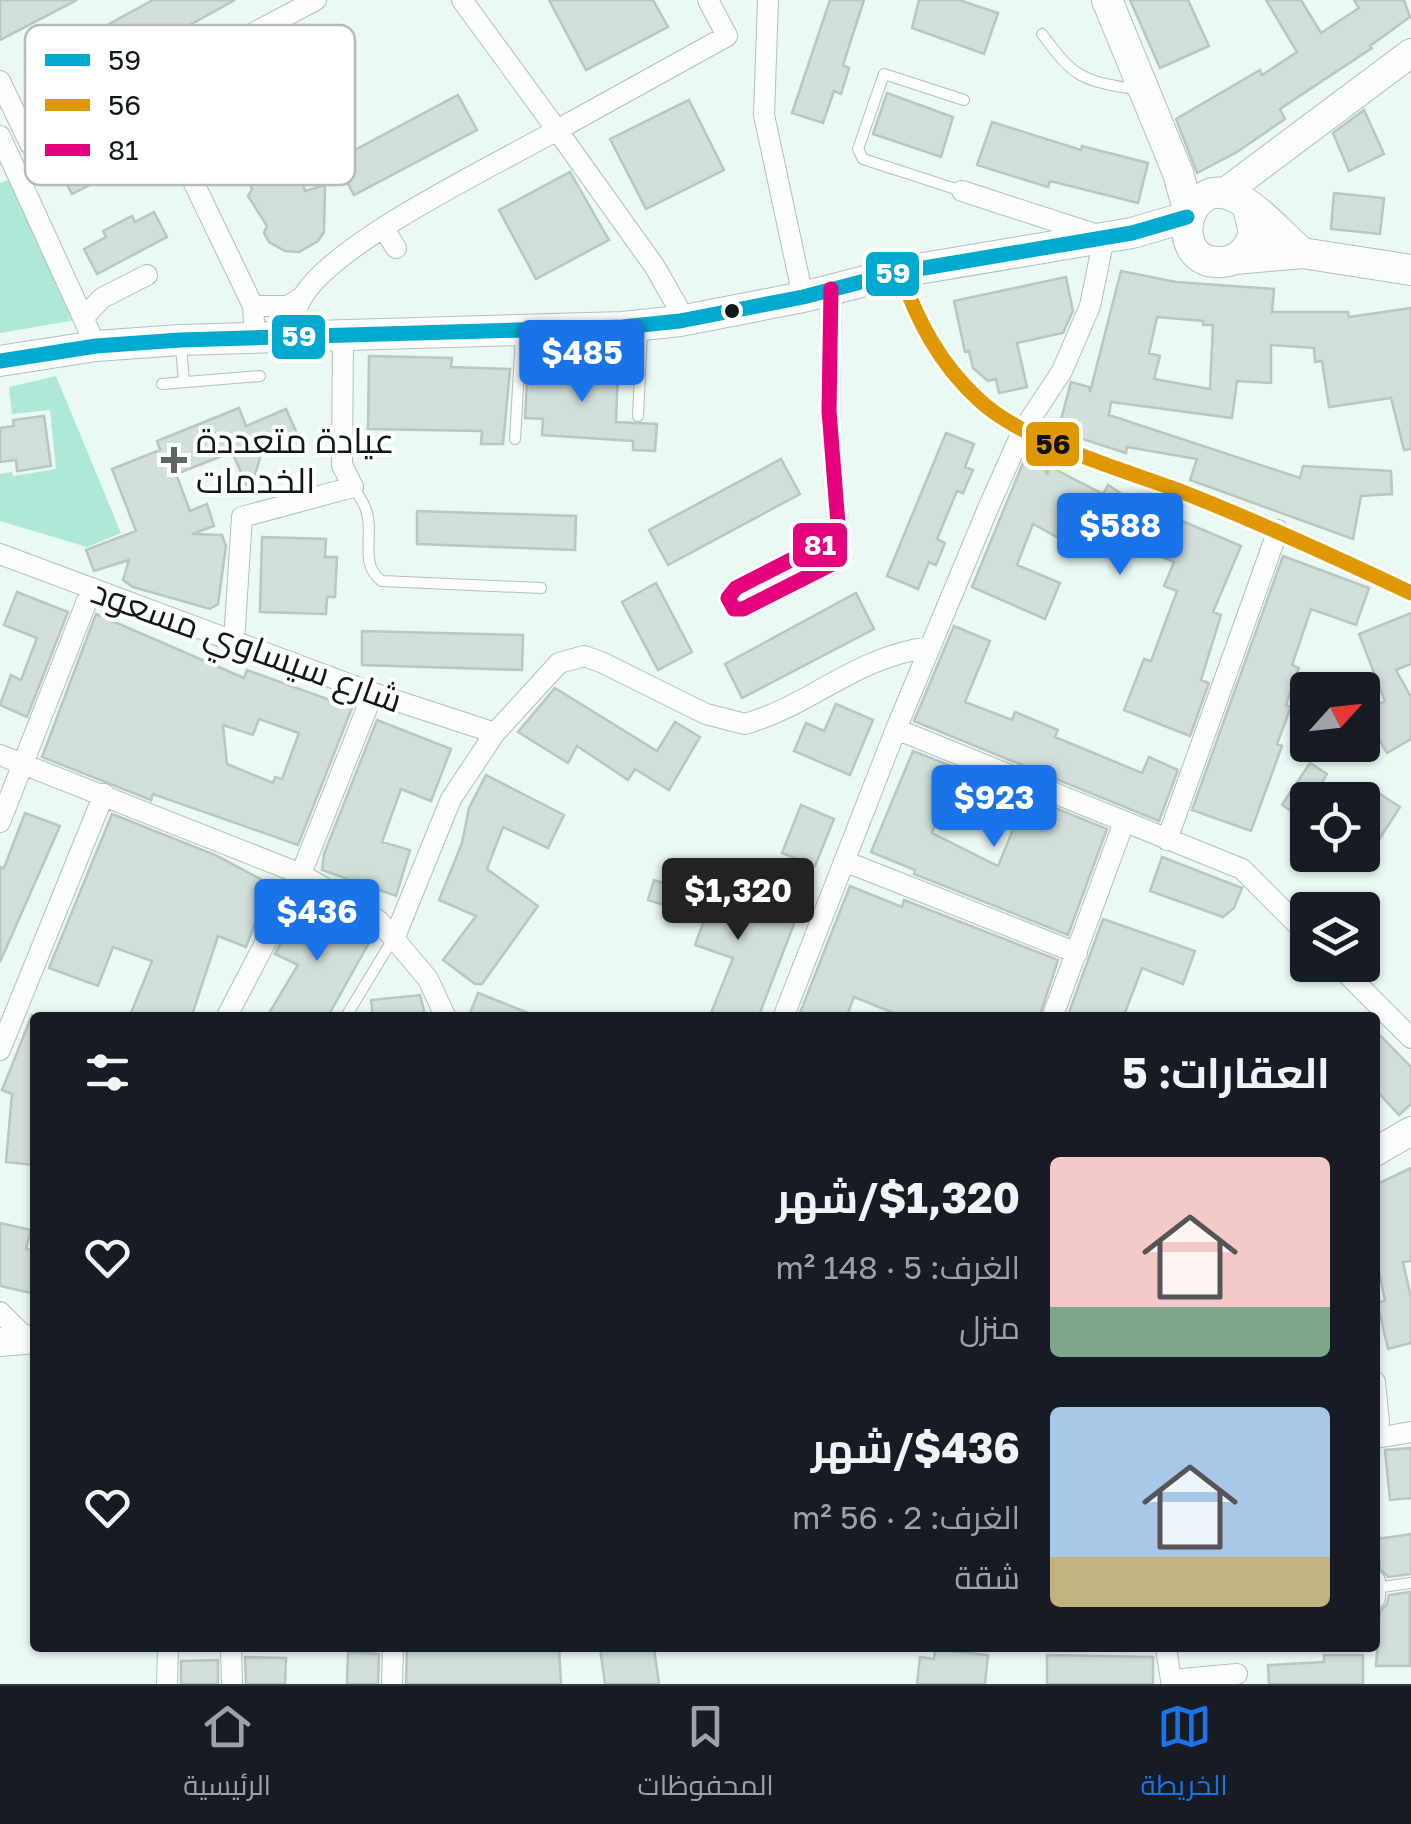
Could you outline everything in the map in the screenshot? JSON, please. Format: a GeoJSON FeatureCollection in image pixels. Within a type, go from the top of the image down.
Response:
{"type":"FeatureCollection","features":[{"type":"Feature","properties":{"kind":"main road"},"geometry":{"type":"LineString","coordinates":[[1107,0],[1178,173],[1188,215],[1189,242],[1221,259]]}},
{"type":"Feature","properties":{"kind":"main road"},"geometry":{"type":"LineString","coordinates":[[1178,173],[1240,191],[1302,252]]}},
{"type":"Feature","properties":{"kind":"main road"},"geometry":{"type":"LineString","coordinates":[[0,361],[96,346],[180,340],[521,330],[684,320],[900,272],[1118,235],[1188,215],[1202,198],[1240,191]]}},
{"type":"Feature","properties":{"kind":"main road"},"geometry":{"type":"LineString","coordinates":[[1221,259],[1252,240],[1254,224],[1240,191]]}},
{"type":"Feature","properties":{"kind":"main road"},"geometry":{"type":"LineString","coordinates":[[1118,235],[1221,259],[1302,252],[1411,270]]}},
{"type":"Feature","properties":{"kind":"street"},"geometry":{"type":"LineString","coordinates":[[268,25],[316,0]]}},
{"type":"Feature","properties":{"kind":"street"},"geometry":{"type":"LineString","coordinates":[[462,0],[645,253],[684,320]]}},
{"type":"Feature","properties":{"kind":"street"},"geometry":{"type":"LineString","coordinates":[[252,306],[288,306],[304,296],[348,253],[384,229],[726,36],[708,0]]}},
{"type":"Feature","properties":{"kind":"street"},"geometry":{"type":"LineString","coordinates":[[768,0],[764,115],[817,293],[838,524],[833,536],[736,588],[728,598],[734,609],[743,609],[834,562],[842,553],[833,536]]}},
{"type":"Feature","properties":{"kind":"street"},"geometry":{"type":"LineString","coordinates":[[1240,191],[1411,53]]}},
{"type":"Feature","properties":{"kind":"street"},"geometry":{"type":"LineString","coordinates":[[0,80],[25,133]]}},
{"type":"Feature","properties":{"kind":"street"},"geometry":{"type":"LineString","coordinates":[[0,136],[96,346]]}},
{"type":"Feature","properties":{"kind":"street"},"geometry":{"type":"LineString","coordinates":[[195,185],[252,306],[254,338]]}},
{"type":"Feature","properties":{"kind":"street"},"geometry":{"type":"LineString","coordinates":[[789,1012],[896,729],[1022,430],[1069,355],[1118,235],[962,191]]}},
{"type":"Feature","properties":{"kind":"street"},"geometry":{"type":"LineString","coordinates":[[384,229],[396,248]]}},
{"type":"Feature","properties":{"kind":"street"},"geometry":{"type":"LineString","coordinates":[[900,272],[918,320],[945,365],[982,403],[1022,430],[1278,530],[1411,593]]}},
{"type":"Feature","properties":{"kind":"street"},"geometry":{"type":"LineString","coordinates":[[83,318],[102,298],[147,275]]}},
{"type":"Feature","properties":{"kind":"street"},"geometry":{"type":"LineString","coordinates":[[289,335],[293,316],[304,296]]}},
{"type":"Feature","properties":{"kind":"street"},"geometry":{"type":"LineString","coordinates":[[234,641],[242,516],[353,486],[342,465],[344,335]]}},
{"type":"Feature","properties":{"kind":"street"},"geometry":{"type":"LineString","coordinates":[[1167,840],[1278,530]]}},
{"type":"Feature","properties":{"kind":"street","name":"شارع سيساوي مسعود"},"geometry":{"type":"LineString","coordinates":[[0,554],[373,693],[495,734]]}},
{"type":"Feature","properties":{"kind":"street"},"geometry":{"type":"LineString","coordinates":[[0,822],[92,588]]}},
{"type":"Feature","properties":{"kind":"street"},"geometry":{"type":"LineString","coordinates":[[394,938],[451,799],[495,734],[559,663],[570,657],[601,662],[706,714],[745,724],[761,720],[860,666],[895,652],[930,648]]}},
{"type":"Feature","properties":{"kind":"street"},"geometry":{"type":"LineString","coordinates":[[229,1012],[302,874],[373,693]]}},
{"type":"Feature","properties":{"kind":"street"},"geometry":{"type":"LineString","coordinates":[[896,729],[1242,869],[1290,917]]}},
{"type":"Feature","properties":{"kind":"street"},"geometry":{"type":"LineString","coordinates":[[0,755],[302,874],[379,920],[428,979],[443,1012]]}},
{"type":"Feature","properties":{"kind":"street"},"geometry":{"type":"LineString","coordinates":[[0,1050],[104,794]]}},
{"type":"Feature","properties":{"kind":"street"},"geometry":{"type":"LineString","coordinates":[[1054,1012],[1124,822]]}},
{"type":"Feature","properties":{"kind":"street"},"geometry":{"type":"LineString","coordinates":[[844,862],[1078,953]]}},
{"type":"Feature","properties":{"kind":"street"},"geometry":{"type":"LineString","coordinates":[[1355,982],[1411,1038]]}},
{"type":"Feature","properties":{"kind":"street"},"geometry":{"type":"LineString","coordinates":[[1380,1149],[1411,1130]]}},
{"type":"Feature","properties":{"kind":"street"},"geometry":{"type":"LineString","coordinates":[[0,1312],[20,1339]]}},
{"type":"Feature","properties":{"kind":"street"},"geometry":{"type":"LineString","coordinates":[[1380,1437],[1411,1432]]}},
{"type":"Feature","properties":{"kind":"street"},"geometry":{"type":"LineString","coordinates":[[167,1684],[168,1652]]}},
{"type":"Feature","properties":{"kind":"street"},"geometry":{"type":"LineString","coordinates":[[231,1652],[232,1684]]}},
{"type":"Feature","properties":{"kind":"street"},"geometry":{"type":"LineString","coordinates":[[392,1684],[393,1652]]}},
{"type":"Feature","properties":{"kind":"street"},"geometry":{"type":"LineString","coordinates":[[1167,1652],[1171,1680],[1238,1674]]}},
{"type":"Feature","properties":{"kind":"lane"},"geometry":{"type":"LineString","coordinates":[[1042,34],[1067,68],[1088,81],[1144,90]]}},
{"type":"Feature","properties":{"kind":"lane"},"geometry":{"type":"LineString","coordinates":[[962,191],[864,159],[858,149],[884,74],[964,100]]}},
{"type":"Feature","properties":{"kind":"lane"},"geometry":{"type":"LineString","coordinates":[[638,416],[642,325]]}},
{"type":"Feature","properties":{"kind":"lane"},"geometry":{"type":"LineString","coordinates":[[515,440],[521,330]]}},
{"type":"Feature","properties":{"kind":"lane"},"geometry":{"type":"LineString","coordinates":[[180,340],[184,382]]}},
{"type":"Feature","properties":{"kind":"lane"},"geometry":{"type":"LineString","coordinates":[[162,384],[260,376]]}},
{"type":"Feature","properties":{"kind":"lane"},"geometry":{"type":"LineString","coordinates":[[353,486],[368,512],[372,570],[382,581],[541,588]]}},
{"type":"Feature","properties":{"kind":"lane"},"geometry":{"type":"LineString","coordinates":[[350,1012],[394,938]]}},
{"type":"Feature","properties":{"kind":"lane"},"geometry":{"type":"LineString","coordinates":[[1380,1585],[1411,1583]]}},
{"type":"Feature","properties":{"kind":"green space"},"geometry":{"type":"Polygon","coordinates":[[[10,179],[76,320],[0,333],[0,183],[10,179]]]}},
{"type":"Feature","properties":{"kind":"green space"},"geometry":{"type":"Polygon","coordinates":[[[56,376],[121,533],[87,547],[0,521],[0,474],[12,472],[13,476],[56,469],[50,410],[12,414],[9,387],[56,376]]]}},
{"type":"Feature","properties":{"kind":"building"},"geometry":{"type":"Polygon","coordinates":[[[0,0],[77,0],[25,25],[0,40],[0,0]]]}},
{"type":"Feature","properties":{"kind":"building"},"geometry":{"type":"Polygon","coordinates":[[[153,0],[235,0],[190,25],[107,25],[153,0]]]}},
{"type":"Feature","properties":{"kind":"building"},"geometry":{"type":"Polygon","coordinates":[[[549,0],[653,0],[668,27],[586,70],[549,0]]]}},
{"type":"Feature","properties":{"kind":"building"},"geometry":{"type":"Polygon","coordinates":[[[830,0],[864,0],[843,65],[849,68],[841,94],[834,91],[823,123],[792,113],[830,0]]]}},
{"type":"Feature","properties":{"kind":"building"},"geometry":{"type":"Polygon","coordinates":[[[919,0],[959,0],[998,13],[984,54],[912,28],[919,0]]]}},
{"type":"Feature","properties":{"kind":"building"},"geometry":{"type":"Polygon","coordinates":[[[1130,0],[1188,0],[1209,46],[1160,68],[1130,0]]]}},
{"type":"Feature","properties":{"kind":"building"},"geometry":{"type":"Polygon","coordinates":[[[1266,0],[1301,0],[1321,33],[1359,8],[1354,0],[1404,0],[1410,17],[1372,48],[1280,109],[1285,119],[1237,152],[1197,173],[1176,119],[1260,70],[1262,75],[1297,52],[1266,0]]]}},
{"type":"Feature","properties":{"kind":"building"},"geometry":{"type":"Polygon","coordinates":[[[887,93],[953,117],[941,157],[873,134],[887,93]]]}},
{"type":"Feature","properties":{"kind":"building"},"geometry":{"type":"Polygon","coordinates":[[[458,95],[477,130],[354,195],[349,185],[355,185],[355,150],[458,95]]]}},
{"type":"Feature","properties":{"kind":"building"},"geometry":{"type":"Polygon","coordinates":[[[689,100],[724,170],[646,209],[610,139],[689,100]]]}},
{"type":"Feature","properties":{"kind":"building"},"geometry":{"type":"Polygon","coordinates":[[[1364,110],[1384,154],[1349,171],[1333,133],[1364,110]]]}},
{"type":"Feature","properties":{"kind":"building"},"geometry":{"type":"Polygon","coordinates":[[[992,122],[1081,150],[1082,146],[1148,163],[1138,203],[1050,181],[1048,187],[977,165],[992,122]]]}},
{"type":"Feature","properties":{"kind":"building"},"geometry":{"type":"Polygon","coordinates":[[[570,172],[609,240],[536,279],[499,210],[570,172]]]}},
{"type":"Feature","properties":{"kind":"building"},"geometry":{"type":"Polygon","coordinates":[[[67,185],[90,185],[72,194],[67,185]]]}},
{"type":"Feature","properties":{"kind":"building"},"geometry":{"type":"Polygon","coordinates":[[[250,185],[303,185],[305,191],[325,185],[324,232],[318,241],[299,252],[285,251],[269,242],[264,233],[267,226],[248,196],[250,185]]]}},
{"type":"Feature","properties":{"kind":"building"},"geometry":{"type":"Polygon","coordinates":[[[1334,193],[1384,198],[1380,234],[1331,229],[1334,193]]]}},
{"type":"Feature","properties":{"kind":"building"},"geometry":{"type":"Polygon","coordinates":[[[154,212],[167,237],[97,274],[84,249],[106,237],[103,231],[132,216],[135,222],[154,212]]]}},
{"type":"Feature","properties":{"kind":"building"},"geometry":{"type":"Polygon","coordinates":[[[1121,271],[1176,282],[1274,289],[1272,312],[1348,312],[1349,317],[1411,308],[1411,449],[1404,450],[1391,398],[1329,407],[1322,361],[1315,362],[1314,348],[1271,345],[1271,383],[1237,381],[1232,418],[1111,402],[1109,415],[1300,478],[1303,466],[1391,471],[1392,494],[1361,496],[1353,539],[1190,480],[1197,459],[1127,447],[1126,453],[1058,431],[1071,382],[1089,387],[1090,392],[1121,271]],[[1157,317],[1149,353],[1160,356],[1154,379],[1210,389],[1213,325],[1203,325],[1203,321],[1157,317]]]}},
{"type":"Feature","properties":{"kind":"building"},"geometry":{"type":"Polygon","coordinates":[[[1066,277],[1073,311],[1063,333],[1017,343],[1027,387],[999,393],[996,379],[988,381],[973,368],[969,351],[965,352],[954,301],[1066,277]]]}},
{"type":"Feature","properties":{"kind":"building"},"geometry":{"type":"Polygon","coordinates":[[[369,356],[452,358],[451,367],[510,369],[503,444],[481,444],[482,431],[368,429],[369,356]]]}},
{"type":"Feature","properties":{"kind":"building"},"geometry":{"type":"Polygon","coordinates":[[[528,364],[618,368],[616,422],[657,424],[655,451],[633,450],[633,441],[542,435],[543,419],[525,418],[528,364]]]}},
{"type":"Feature","properties":{"kind":"building"},"geometry":{"type":"Polygon","coordinates":[[[239,408],[246,426],[286,409],[300,440],[261,454],[250,493],[232,452],[176,474],[190,511],[207,504],[214,526],[192,534],[222,535],[226,546],[218,604],[210,609],[133,587],[123,580],[129,560],[94,571],[86,550],[136,531],[112,469],[160,450],[157,441],[239,408]]]}},
{"type":"Feature","properties":{"kind":"building"},"geometry":{"type":"Polygon","coordinates":[[[44,416],[51,466],[17,471],[16,460],[0,462],[0,428],[14,426],[13,420],[44,416]]]}},
{"type":"Feature","properties":{"kind":"building"},"geometry":{"type":"Polygon","coordinates":[[[946,433],[974,444],[965,467],[973,470],[963,493],[957,491],[937,539],[945,543],[936,565],[929,562],[918,589],[887,576],[946,433]]]}},
{"type":"Feature","properties":{"kind":"building"},"geometry":{"type":"Polygon","coordinates":[[[1025,458],[1045,467],[1047,475],[1049,466],[1103,494],[1108,485],[1128,498],[1241,546],[1213,612],[1221,615],[1201,680],[1209,683],[1190,736],[1124,710],[1144,659],[1151,661],[1177,591],[1164,586],[1174,562],[1111,535],[1108,541],[1098,536],[1088,554],[1033,524],[1017,565],[1060,583],[1045,619],[972,587],[1025,458]]]}},
{"type":"Feature","properties":{"kind":"building"},"geometry":{"type":"Polygon","coordinates":[[[781,459],[800,494],[668,565],[649,530],[781,459]]]}},
{"type":"Feature","properties":{"kind":"building"},"geometry":{"type":"Polygon","coordinates":[[[417,511],[576,516],[575,550],[417,544],[417,511]]]}},
{"type":"Feature","properties":{"kind":"building"},"geometry":{"type":"Polygon","coordinates":[[[262,537],[326,539],[325,557],[337,557],[335,597],[327,597],[326,614],[260,612],[262,537]]]}},
{"type":"Feature","properties":{"kind":"building"},"geometry":{"type":"Polygon","coordinates":[[[1283,556],[1369,588],[1356,625],[1311,609],[1292,665],[1299,668],[1298,672],[1290,672],[1286,705],[1290,710],[1277,744],[1282,746],[1251,831],[1192,810],[1283,556]]]}},
{"type":"Feature","properties":{"kind":"building"},"geometry":{"type":"Polygon","coordinates":[[[656,583],[692,652],[658,670],[622,602],[656,583]]]}},
{"type":"Feature","properties":{"kind":"building"},"geometry":{"type":"Polygon","coordinates":[[[17,592],[68,612],[27,717],[0,705],[11,675],[21,680],[37,638],[4,625],[17,592]]]}},
{"type":"Feature","properties":{"kind":"building"},"geometry":{"type":"Polygon","coordinates":[[[856,593],[874,629],[742,698],[725,664],[856,593]]]}},
{"type":"Feature","properties":{"kind":"building"},"geometry":{"type":"Polygon","coordinates":[[[1411,613],[1411,664],[1396,670],[1411,697],[1411,739],[1387,753],[1380,741],[1380,704],[1385,701],[1380,672],[1374,672],[1359,634],[1411,613]]]}},
{"type":"Feature","properties":{"kind":"building"},"geometry":{"type":"Polygon","coordinates":[[[96,614],[244,678],[247,670],[352,708],[298,845],[153,794],[151,800],[42,757],[96,614]],[[259,719],[253,735],[223,725],[227,764],[273,783],[275,777],[282,779],[299,733],[259,719]]]}},
{"type":"Feature","properties":{"kind":"building"},"geometry":{"type":"Polygon","coordinates":[[[954,626],[990,641],[965,702],[1012,720],[1015,712],[1058,730],[1055,737],[1142,773],[1149,757],[1178,770],[1159,821],[914,721],[954,626]]]}},
{"type":"Feature","properties":{"kind":"building"},"geometry":{"type":"Polygon","coordinates":[[[362,631],[523,635],[522,670],[362,665],[362,631]]]}},
{"type":"Feature","properties":{"kind":"building"},"geometry":{"type":"Polygon","coordinates":[[[555,688],[657,751],[675,722],[700,737],[669,790],[635,769],[628,780],[577,746],[568,763],[518,732],[555,688]]]}},
{"type":"Feature","properties":{"kind":"building"},"geometry":{"type":"Polygon","coordinates":[[[836,704],[873,720],[850,775],[794,751],[806,723],[824,731],[836,704]]]}},
{"type":"Feature","properties":{"kind":"building"},"geometry":{"type":"Polygon","coordinates":[[[377,720],[451,749],[431,801],[401,789],[382,842],[410,850],[396,896],[322,870],[324,854],[377,720]]]}},
{"type":"Feature","properties":{"kind":"building"},"geometry":{"type":"Polygon","coordinates":[[[913,751],[951,766],[938,800],[944,802],[932,833],[998,866],[1019,815],[999,806],[1006,788],[1107,829],[1068,935],[914,874],[915,870],[871,852],[913,751]]]}},
{"type":"Feature","properties":{"kind":"building"},"geometry":{"type":"Polygon","coordinates":[[[1310,763],[1327,774],[1322,782],[1297,782],[1310,763]]]}},
{"type":"Feature","properties":{"kind":"building"},"geometry":{"type":"Polygon","coordinates":[[[486,775],[564,815],[548,848],[503,827],[487,869],[538,906],[482,984],[475,984],[443,960],[476,916],[439,900],[462,843],[469,808],[486,775]]]}},
{"type":"Feature","properties":{"kind":"building"},"geometry":{"type":"Polygon","coordinates":[[[1290,793],[1290,810],[1282,805],[1290,793]]]}},
{"type":"Feature","properties":{"kind":"building"},"geometry":{"type":"Polygon","coordinates":[[[1380,794],[1400,807],[1380,838],[1380,794]]]}},
{"type":"Feature","properties":{"kind":"building"},"geometry":{"type":"Polygon","coordinates":[[[801,805],[834,819],[815,866],[782,853],[801,805]]]}},
{"type":"Feature","properties":{"kind":"building"},"geometry":{"type":"Polygon","coordinates":[[[25,813],[60,826],[0,962],[0,867],[4,868],[25,813]]]}},
{"type":"Feature","properties":{"kind":"building"},"geometry":{"type":"Polygon","coordinates":[[[112,814],[215,855],[270,884],[246,947],[218,936],[193,1012],[131,1012],[152,961],[113,947],[98,986],[49,968],[112,814]]]}},
{"type":"Feature","properties":{"kind":"building"},"geometry":{"type":"Polygon","coordinates":[[[1162,857],[1242,888],[1234,908],[1223,917],[1150,891],[1162,857]]]}},
{"type":"Feature","properties":{"kind":"building"},"geometry":{"type":"Polygon","coordinates":[[[654,880],[759,913],[768,890],[802,903],[760,1012],[711,1012],[733,958],[695,945],[705,918],[648,900],[654,880]]]}},
{"type":"Feature","properties":{"kind":"building"},"geometry":{"type":"Polygon","coordinates":[[[850,886],[902,907],[904,900],[1058,960],[1041,1012],[892,1012],[854,997],[848,1012],[800,1012],[850,886]]]}},
{"type":"Feature","properties":{"kind":"building"},"geometry":{"type":"Polygon","coordinates":[[[303,901],[370,941],[330,1012],[270,1012],[298,965],[275,954],[303,901]]]}},
{"type":"Feature","properties":{"kind":"building"},"geometry":{"type":"Polygon","coordinates":[[[1103,919],[1195,951],[1183,984],[1142,968],[1125,1012],[1069,1012],[1103,919]]]}},
{"type":"Feature","properties":{"kind":"building"},"geometry":{"type":"Polygon","coordinates":[[[478,993],[526,1012],[470,1012],[478,993]]]}},
{"type":"Feature","properties":{"kind":"building"},"geometry":{"type":"Polygon","coordinates":[[[420,995],[424,1012],[372,1012],[371,1000],[420,995]]]}},
{"type":"Feature","properties":{"kind":"building"},"geometry":{"type":"Polygon","coordinates":[[[30,1020],[30,1164],[6,1162],[12,1094],[2,1090],[30,1020]]]}},
{"type":"Feature","properties":{"kind":"building"},"geometry":{"type":"Polygon","coordinates":[[[1380,1035],[1411,1067],[1411,1104],[1399,1115],[1380,1094],[1380,1035]]]}},
{"type":"Feature","properties":{"kind":"building"},"geometry":{"type":"Polygon","coordinates":[[[1411,1168],[1411,1261],[1403,1262],[1411,1298],[1411,1343],[1388,1349],[1380,1315],[1380,1302],[1385,1301],[1380,1276],[1380,1183],[1411,1168]]]}},
{"type":"Feature","properties":{"kind":"building"},"geometry":{"type":"Polygon","coordinates":[[[0,1223],[30,1230],[26,1249],[30,1249],[30,1293],[0,1286],[0,1223]]]}},
{"type":"Feature","properties":{"kind":"building"},"geometry":{"type":"Polygon","coordinates":[[[1411,1448],[1411,1498],[1390,1500],[1385,1450],[1411,1448]]]}},
{"type":"Feature","properties":{"kind":"building"},"geometry":{"type":"Polygon","coordinates":[[[1411,1534],[1411,1574],[1388,1577],[1380,1569],[1380,1539],[1411,1534]]]}},
{"type":"Feature","properties":{"kind":"building"},"geometry":{"type":"Polygon","coordinates":[[[1410,1592],[1410,1666],[1376,1666],[1380,1611],[1389,1595],[1410,1592]]]}},
{"type":"Feature","properties":{"kind":"building"},"geometry":{"type":"Polygon","coordinates":[[[348,1652],[379,1654],[378,1684],[347,1684],[348,1652]]]}},
{"type":"Feature","properties":{"kind":"building"},"geometry":{"type":"Polygon","coordinates":[[[407,1652],[559,1652],[561,1684],[406,1684],[407,1652]]]}},
{"type":"Feature","properties":{"kind":"building"},"geometry":{"type":"Polygon","coordinates":[[[601,1652],[655,1652],[659,1684],[605,1684],[601,1652]]]}},
{"type":"Feature","properties":{"kind":"building"},"geometry":{"type":"Polygon","coordinates":[[[935,1652],[988,1655],[985,1684],[917,1684],[920,1657],[934,1659],[935,1652]]]}},
{"type":"Feature","properties":{"kind":"building"},"geometry":{"type":"Polygon","coordinates":[[[1047,1655],[1153,1657],[1153,1684],[1047,1684],[1047,1655]]]}},
{"type":"Feature","properties":{"kind":"building"},"geometry":{"type":"Polygon","coordinates":[[[1324,1655],[1363,1655],[1363,1684],[1269,1684],[1268,1665],[1324,1662],[1324,1655]]]}},
{"type":"Feature","properties":{"kind":"building"},"geometry":{"type":"Polygon","coordinates":[[[245,1657],[286,1658],[285,1684],[246,1684],[245,1657]]]}},
{"type":"Feature","properties":{"kind":"building"},"geometry":{"type":"Polygon","coordinates":[[[218,1660],[218,1684],[181,1684],[181,1661],[218,1660]]]}},
{"type":"Feature","properties":{"kind":"transit line","name":"59"},"geometry":{"type":"LineString","coordinates":[[0,361],[96,346],[180,340],[623,327],[680,321],[803,297],[900,272],[1132,233],[1187,217]]}},
{"type":"Feature","properties":{"kind":"transit line","name":"56"},"geometry":{"type":"LineString","coordinates":[[900,272],[922,325],[941,356],[965,386],[998,415],[1047,441],[1239,515],[1411,593]]}},
{"type":"Feature","properties":{"kind":"transit line","name":"81"},"geometry":{"type":"LineString","coordinates":[[831,289],[829,411],[838,524],[824,543],[736,588],[728,598],[734,609],[743,609],[834,563],[842,553],[833,535]]}},
{"type":"Feature","properties":{"kind":"place","name":"عيادة متعددة الخدمات"},"geometry":{"type":"Point","coordinates":[174,460]}}]}
